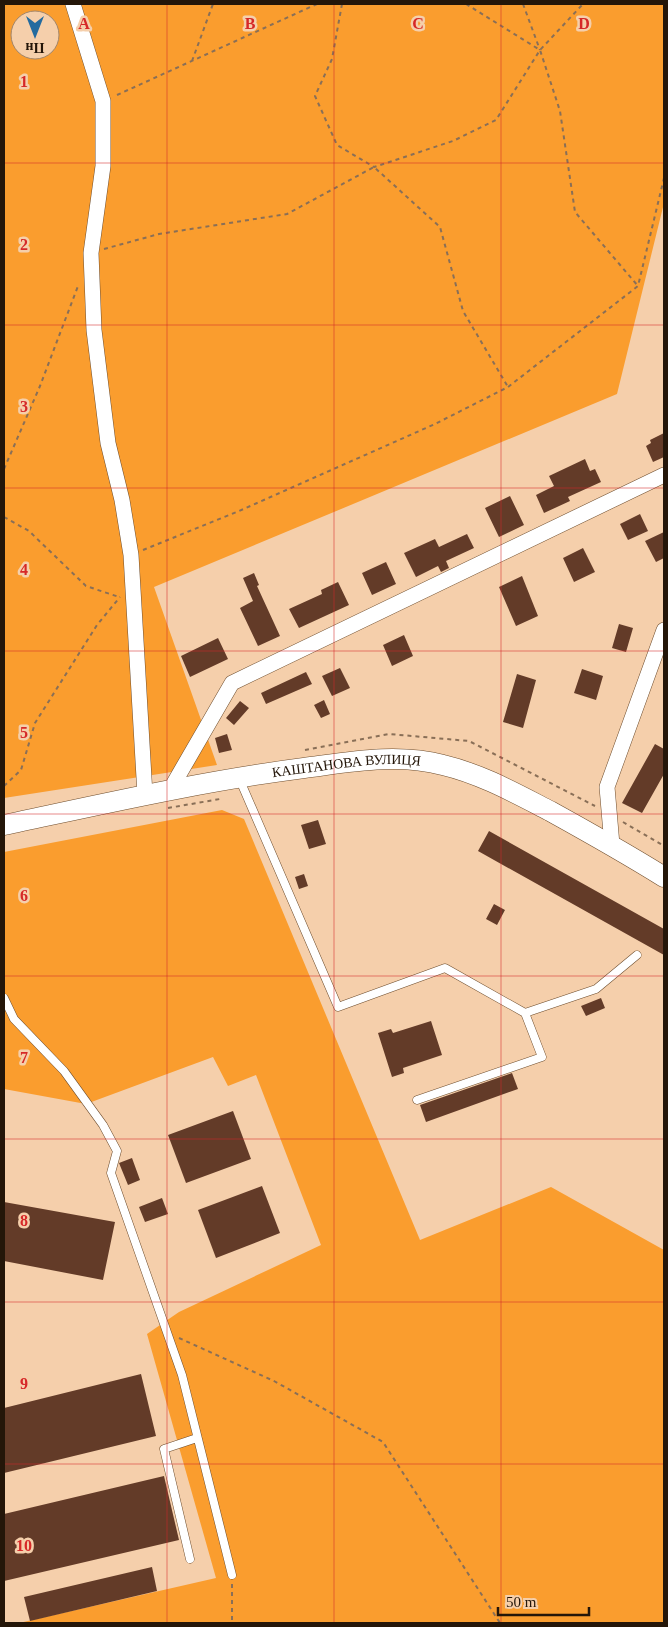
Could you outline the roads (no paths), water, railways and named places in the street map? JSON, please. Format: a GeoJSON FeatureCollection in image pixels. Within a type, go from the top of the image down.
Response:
{"type":"FeatureCollection","features":[{"type":"Feature","properties":{"kind":"main road","name":"КАШТАНОВА ВУЛИЦЯ"},"geometry":{"type":"LineString","coordinates":[[4,825],[145,795],[239,778],[373,760],[410,759],[471,773],[498,784],[612,845],[664,877]]}},
{"type":"Feature","properties":{"kind":"street"},"geometry":{"type":"LineString","coordinates":[[73,4],[103,101],[103,166],[91,253],[94,330],[108,443],[122,500],[131,555],[145,795]]}},
{"type":"Feature","properties":{"kind":"street"},"geometry":{"type":"LineString","coordinates":[[170,790],[232,683],[664,475]]}},
{"type":"Feature","properties":{"kind":"street"},"geometry":{"type":"LineString","coordinates":[[612,845],[607,787],[662,646],[664,630]]}},
{"type":"Feature","properties":{"kind":"lane"},"geometry":{"type":"LineString","coordinates":[[239,778],[338,1007],[445,968],[525,1013],[542,1057],[416,1100]]}},
{"type":"Feature","properties":{"kind":"lane"},"geometry":{"type":"LineString","coordinates":[[525,1013],[596,989],[637,955]]}},
{"type":"Feature","properties":{"kind":"lane"},"geometry":{"type":"LineString","coordinates":[[4,998],[14,1019],[64,1071],[103,1125],[117,1151],[111,1173],[182,1375],[232,1575]]}},
{"type":"Feature","properties":{"kind":"lane"},"geometry":{"type":"LineString","coordinates":[[190,1559],[164,1448],[198,1438]]}}]}
